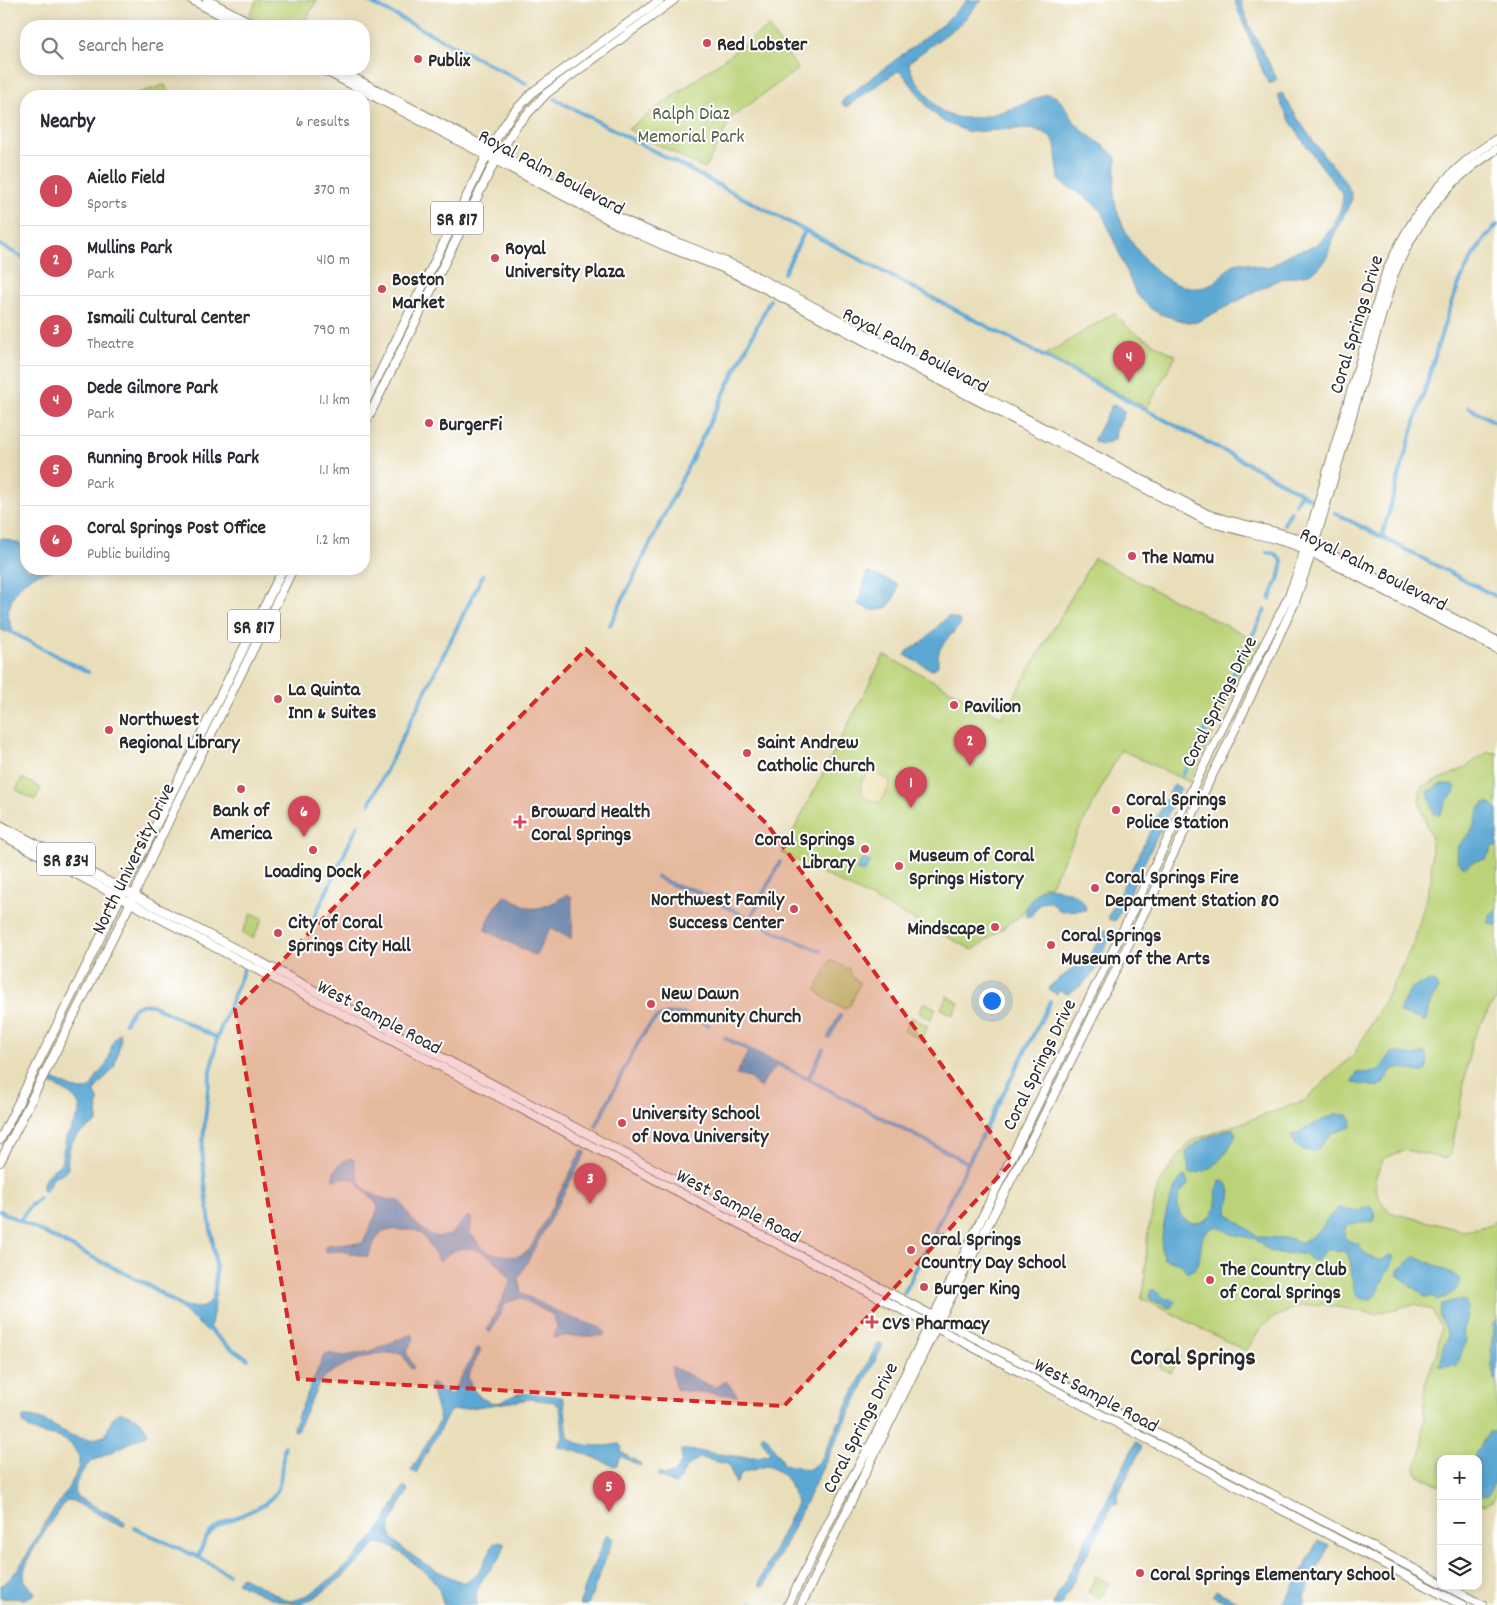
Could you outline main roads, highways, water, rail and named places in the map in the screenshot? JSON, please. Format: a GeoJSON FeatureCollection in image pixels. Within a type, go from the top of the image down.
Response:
{"type":"FeatureCollection","features":[{"type":"Feature","properties":{"kind":"main road"},"geometry":{"type":"LineString","coordinates":[[192,0],[230,20]]}},
{"type":"Feature","properties":{"kind":"main road"},"geometry":{"type":"LineString","coordinates":[[207,0],[245,20]]}},
{"type":"Feature","properties":{"kind":"main road","name":"SR 817"},"geometry":{"type":"LineString","coordinates":[[370,414],[404,344],[416,301],[506,121],[534,91],[660,0]]}},
{"type":"Feature","properties":{"kind":"main road","name":"SR 817"},"geometry":{"type":"LineString","coordinates":[[370,394],[411,322],[510,135],[529,111],[547,93],[674,0]]}},
{"type":"Feature","properties":{"kind":"main road"},"geometry":{"type":"LineString","coordinates":[[582,68],[590,57],[590,50]]}},
{"type":"Feature","properties":{"kind":"main road","name":"Royal Palm Boulevard"},"geometry":{"type":"LineString","coordinates":[[334,75],[364,90]]}},
{"type":"Feature","properties":{"kind":"main road","name":"Royal Palm Boulevard"},"geometry":{"type":"LineString","coordinates":[[348,75],[489,152],[556,192],[644,237],[753,282],[1205,520],[1222,526],[1309,547],[1497,650]]}},
{"type":"Feature","properties":{"kind":"main road","name":"Royal Palm Boulevard"},"geometry":{"type":"LineString","coordinates":[[370,93],[489,152]]}},
{"type":"Feature","properties":{"kind":"main road","name":"Coral Springs Drive"},"geometry":{"type":"LineString","coordinates":[[937,1317],[1041,1121],[1239,721],[1295,602],[1384,281],[1395,252],[1418,213],[1450,174],[1497,139]]}},
{"type":"Feature","properties":{"kind":"main road","name":"Coral Springs Drive"},"geometry":{"type":"LineString","coordinates":[[788,1605],[937,1317],[1212,748],[1288,598],[1309,547],[1386,299],[1411,237],[1435,202],[1457,179],[1497,149]]}},
{"type":"Feature","properties":{"kind":"main road","name":"Royal Palm Boulevard"},"geometry":{"type":"LineString","coordinates":[[497,157],[572,192],[647,231],[742,269],[1207,514],[1224,520],[1280,532],[1497,641]]}},
{"type":"Feature","properties":{"kind":"main road"},"geometry":{"type":"LineString","coordinates":[[556,192],[572,192]]}},
{"type":"Feature","properties":{"kind":"main road","name":"North University Drive"},"geometry":{"type":"LineString","coordinates":[[0,1140],[280,575]]}},
{"type":"Feature","properties":{"kind":"main road","name":"North University Drive"},"geometry":{"type":"LineString","coordinates":[[0,1162],[130,904],[177,803],[290,575]]}},
{"type":"Feature","properties":{"kind":"main road"},"geometry":{"type":"LineString","coordinates":[[272,612],[271,602],[277,581]]}},
{"type":"Feature","properties":{"kind":"main road"},"geometry":{"type":"LineString","coordinates":[[260,634],[268,612],[267,601]]}},
{"type":"Feature","properties":{"kind":"main road"},"geometry":{"type":"LineString","coordinates":[[177,784],[182,793]]}},
{"type":"Feature","properties":{"kind":"main road"},"geometry":{"type":"LineString","coordinates":[[177,784],[177,803]]}},
{"type":"Feature","properties":{"kind":"main road","name":"West Sample Road"},"geometry":{"type":"LineString","coordinates":[[3,828],[256,960],[437,1060],[932,1327],[1462,1605]]}},
{"type":"Feature","properties":{"kind":"main road","name":"West Sample Road"},"geometry":{"type":"LineString","coordinates":[[0,834],[416,1054],[437,1060],[462,1072],[479,1077],[1437,1581]]}},
{"type":"Feature","properties":{"kind":"main road"},"geometry":{"type":"LineString","coordinates":[[221,951],[230,951],[244,958],[256,960]]}},
{"type":"Feature","properties":{"kind":"main road"},"geometry":{"type":"LineString","coordinates":[[36,1066],[45,1071]]}},
{"type":"Feature","properties":{"kind":"main road"},"geometry":{"type":"LineString","coordinates":[[32,1075],[41,1080]]}},
{"type":"Feature","properties":{"kind":"main road"},"geometry":{"type":"LineString","coordinates":[[727,1217],[748,1224],[754,1221]]}},
{"type":"Feature","properties":{"kind":"main road"},"geometry":{"type":"LineString","coordinates":[[750,1229],[757,1228],[775,1232]]}},
{"type":"Feature","properties":{"kind":"main road","name":"Coral Springs Drive"},"geometry":{"type":"LineString","coordinates":[[801,1605],[932,1327]]}},
{"type":"Feature","properties":{"kind":"main road"},"geometry":{"type":"LineString","coordinates":[[1454,1590],[1482,1605]]}},
{"type":"Feature","properties":{"kind":"water"},"geometry":{"type":"Polygon","coordinates":[[[967,0],[982,0],[960,24],[909,62],[912,74],[925,92],[940,110],[951,116],[964,118],[994,114],[1047,94],[1056,97],[1074,121],[1089,136],[1116,157],[1115,202],[1126,232],[1135,247],[1160,274],[1174,283],[1189,288],[1210,285],[1234,264],[1242,263],[1268,267],[1291,253],[1313,247],[1325,236],[1339,213],[1342,205],[1342,193],[1306,146],[1290,121],[1277,95],[1282,93],[1312,140],[1343,178],[1351,192],[1352,199],[1334,235],[1327,257],[1319,268],[1309,274],[1280,279],[1197,322],[1188,323],[1160,314],[1151,309],[1136,294],[1101,210],[1084,196],[1064,185],[1059,179],[1055,143],[1047,134],[1031,128],[969,132],[944,122],[931,111],[903,74],[898,71],[846,107],[843,105],[842,102],[845,98],[943,24],[967,0]]]}},
{"type":"Feature","properties":{"kind":"water"},"geometry":{"type":"Polygon","coordinates":[[[1234,0],[1240,0],[1250,27],[1276,77],[1273,83],[1269,83],[1266,79],[1234,0]]]}},
{"type":"Feature","properties":{"kind":"water"},"geometry":{"type":"Polygon","coordinates":[[[1112,405],[1120,407],[1125,412],[1116,431],[1115,439],[1099,444],[1094,439],[1112,405]]]}},
{"type":"Feature","properties":{"kind":"water"},"geometry":{"type":"Polygon","coordinates":[[[0,539],[20,544],[20,575],[37,575],[26,581],[16,592],[8,615],[13,629],[6,632],[0,629],[0,539]]]}},
{"type":"Feature","properties":{"kind":"water"},"geometry":{"type":"Polygon","coordinates":[[[867,572],[898,584],[893,600],[885,608],[873,610],[858,604],[867,572]]]}},
{"type":"Feature","properties":{"kind":"water"},"geometry":{"type":"Polygon","coordinates":[[[948,616],[961,621],[961,624],[941,647],[938,666],[932,670],[905,655],[907,651],[920,644],[948,616]]]}},
{"type":"Feature","properties":{"kind":"water"},"geometry":{"type":"Polygon","coordinates":[[[1440,784],[1452,784],[1456,787],[1440,815],[1434,814],[1428,792],[1440,784]]]}},
{"type":"Feature","properties":{"kind":"water"},"geometry":{"type":"Polygon","coordinates":[[[1175,785],[1181,788],[1116,920],[1109,920],[1109,915],[1166,799],[1175,785]]]}},
{"type":"Feature","properties":{"kind":"water"},"geometry":{"type":"Polygon","coordinates":[[[1485,803],[1491,804],[1497,810],[1497,847],[1493,846],[1486,859],[1475,861],[1465,867],[1458,863],[1456,853],[1458,845],[1470,833],[1479,809],[1485,803]]]}},
{"type":"Feature","properties":{"kind":"water"},"geometry":{"type":"Polygon","coordinates":[[[862,858],[870,862],[864,873],[857,870],[862,858]]]}},
{"type":"Feature","properties":{"kind":"water"},"geometry":{"type":"Polygon","coordinates":[[[1045,887],[1070,892],[1081,900],[1086,910],[1059,911],[1055,905],[1048,901],[1039,904],[1031,916],[1026,916],[1031,899],[1045,887]]]}},
{"type":"Feature","properties":{"kind":"water"},"geometry":{"type":"Polygon","coordinates":[[[567,894],[572,897],[571,939],[550,928],[537,953],[534,955],[485,930],[496,906],[505,895],[529,908],[539,908],[549,905],[567,894]]]}},
{"type":"Feature","properties":{"kind":"water"},"geometry":{"type":"Polygon","coordinates":[[[1497,908],[1497,926],[1488,922],[1489,916],[1497,908]]]}},
{"type":"Feature","properties":{"kind":"water"},"geometry":{"type":"Polygon","coordinates":[[[1104,930],[1109,932],[1109,940],[1099,960],[1099,966],[1083,984],[1068,994],[1060,991],[1057,994],[1049,990],[1051,985],[1090,956],[1104,930]]]}},
{"type":"Feature","properties":{"kind":"water"},"geometry":{"type":"Polygon","coordinates":[[[1431,981],[1437,985],[1438,991],[1430,1005],[1426,1021],[1399,1013],[1411,988],[1431,981]]]}},
{"type":"Feature","properties":{"kind":"water"},"geometry":{"type":"Polygon","coordinates":[[[120,1033],[121,1039],[114,1068],[96,1088],[95,1093],[98,1100],[97,1123],[82,1132],[73,1141],[68,1153],[68,1169],[63,1174],[54,1176],[46,1191],[43,1191],[45,1178],[61,1163],[66,1138],[80,1112],[77,1102],[73,1098],[64,1090],[48,1083],[51,1078],[77,1089],[83,1090],[91,1087],[107,1063],[113,1042],[120,1033]]]}},
{"type":"Feature","properties":{"kind":"water"},"geometry":{"type":"Polygon","coordinates":[[[749,1050],[779,1064],[766,1078],[761,1088],[750,1078],[736,1075],[749,1050]]]}},
{"type":"Feature","properties":{"kind":"water"},"geometry":{"type":"Polygon","coordinates":[[[1396,1052],[1414,1056],[1425,1052],[1428,1062],[1427,1067],[1424,1072],[1401,1068],[1392,1069],[1378,1087],[1353,1083],[1357,1073],[1376,1072],[1392,1053],[1396,1052]]]}},
{"type":"Feature","properties":{"kind":"water"},"geometry":{"type":"Polygon","coordinates":[[[1335,1114],[1348,1115],[1352,1121],[1351,1127],[1332,1133],[1314,1151],[1303,1151],[1297,1146],[1291,1136],[1335,1114]]]}},
{"type":"Feature","properties":{"kind":"water"},"geometry":{"type":"Polygon","coordinates":[[[1233,1129],[1236,1134],[1224,1155],[1205,1171],[1189,1173],[1186,1153],[1190,1148],[1206,1138],[1233,1129]]]}},
{"type":"Feature","properties":{"kind":"water"},"geometry":{"type":"Polygon","coordinates":[[[582,1150],[586,1152],[518,1279],[521,1292],[525,1295],[562,1314],[601,1328],[605,1334],[603,1336],[565,1336],[553,1338],[557,1326],[553,1315],[520,1298],[506,1303],[490,1333],[487,1330],[511,1281],[505,1272],[489,1256],[470,1248],[450,1253],[439,1261],[420,1232],[388,1230],[383,1232],[377,1239],[368,1257],[341,1251],[325,1251],[324,1248],[328,1245],[363,1243],[378,1209],[375,1200],[364,1192],[355,1180],[343,1178],[333,1180],[338,1166],[350,1158],[354,1160],[359,1180],[366,1189],[382,1198],[400,1201],[413,1221],[430,1235],[441,1237],[450,1235],[468,1216],[472,1218],[470,1233],[484,1249],[491,1253],[516,1257],[530,1249],[582,1150]]]}},
{"type":"Feature","properties":{"kind":"water"},"geometry":{"type":"Polygon","coordinates":[[[1184,1176],[1188,1184],[1180,1194],[1178,1205],[1179,1212],[1183,1218],[1194,1223],[1207,1219],[1215,1210],[1217,1190],[1219,1182],[1222,1181],[1227,1183],[1231,1192],[1227,1214],[1259,1237],[1288,1238],[1303,1243],[1322,1228],[1327,1219],[1339,1208],[1360,1211],[1370,1206],[1374,1211],[1375,1220],[1348,1224],[1345,1228],[1344,1236],[1349,1241],[1359,1244],[1362,1251],[1371,1258],[1382,1260],[1390,1255],[1393,1256],[1393,1260],[1375,1296],[1365,1299],[1356,1295],[1350,1261],[1345,1251],[1326,1250],[1318,1260],[1311,1260],[1304,1254],[1270,1251],[1255,1239],[1232,1234],[1220,1228],[1213,1227],[1203,1235],[1199,1261],[1194,1270],[1187,1272],[1181,1264],[1164,1259],[1162,1252],[1163,1229],[1169,1202],[1179,1181],[1184,1176]]]}},
{"type":"Feature","properties":{"kind":"water"},"geometry":{"type":"Polygon","coordinates":[[[1416,1256],[1452,1273],[1461,1280],[1452,1294],[1437,1301],[1434,1297],[1425,1297],[1398,1275],[1398,1270],[1416,1256]]]}},
{"type":"Feature","properties":{"kind":"water"},"geometry":{"type":"Polygon","coordinates":[[[1151,1290],[1175,1302],[1170,1308],[1150,1299],[1151,1290]]]}},
{"type":"Feature","properties":{"kind":"water"},"geometry":{"type":"Polygon","coordinates":[[[1458,1300],[1465,1301],[1468,1309],[1463,1335],[1466,1340],[1457,1366],[1442,1367],[1439,1365],[1442,1358],[1442,1350],[1448,1337],[1439,1315],[1442,1304],[1458,1300]]]}},
{"type":"Feature","properties":{"kind":"water"},"geometry":{"type":"Polygon","coordinates":[[[210,1301],[215,1303],[211,1324],[207,1331],[180,1308],[187,1306],[198,1308],[210,1301]]]}},
{"type":"Feature","properties":{"kind":"water"},"geometry":{"type":"Polygon","coordinates":[[[1497,1320],[1497,1380],[1495,1380],[1491,1360],[1493,1324],[1497,1320]]]}},
{"type":"Feature","properties":{"kind":"water"},"geometry":{"type":"Polygon","coordinates":[[[412,1334],[414,1339],[406,1352],[414,1368],[411,1369],[402,1354],[397,1353],[375,1354],[338,1368],[320,1381],[297,1430],[294,1431],[293,1427],[324,1355],[328,1353],[344,1356],[370,1351],[412,1334]]]}},
{"type":"Feature","properties":{"kind":"water"},"geometry":{"type":"Polygon","coordinates":[[[878,1342],[883,1345],[765,1585],[760,1586],[760,1580],[797,1503],[787,1480],[779,1472],[766,1466],[742,1473],[736,1484],[728,1464],[700,1458],[687,1466],[676,1485],[658,1476],[658,1473],[665,1475],[673,1474],[682,1462],[681,1450],[740,1457],[762,1456],[770,1453],[761,1438],[763,1434],[767,1437],[784,1465],[807,1470],[818,1462],[823,1454],[878,1342]]]}},
{"type":"Feature","properties":{"kind":"water"},"geometry":{"type":"Polygon","coordinates":[[[478,1347],[481,1350],[468,1376],[472,1387],[479,1396],[495,1403],[524,1394],[562,1397],[568,1437],[585,1445],[606,1446],[619,1444],[622,1447],[621,1452],[641,1464],[640,1466],[620,1456],[617,1465],[614,1466],[583,1453],[559,1447],[558,1445],[563,1438],[560,1407],[554,1402],[531,1399],[450,1411],[416,1473],[411,1471],[440,1420],[430,1384],[451,1395],[478,1347]]]}},
{"type":"Feature","properties":{"kind":"water"},"geometry":{"type":"Polygon","coordinates":[[[671,1366],[715,1388],[726,1381],[738,1396],[677,1390],[671,1366]]]}},
{"type":"Feature","properties":{"kind":"water"},"geometry":{"type":"Polygon","coordinates":[[[120,1412],[137,1419],[144,1426],[148,1434],[91,1462],[80,1475],[74,1491],[77,1497],[124,1521],[125,1526],[118,1525],[69,1500],[62,1505],[46,1529],[25,1568],[25,1580],[35,1592],[34,1595],[24,1599],[0,1598],[0,1586],[7,1582],[26,1557],[46,1521],[68,1489],[79,1464],[78,1455],[71,1445],[65,1440],[35,1432],[28,1428],[23,1422],[23,1417],[40,1419],[71,1435],[92,1439],[106,1435],[112,1419],[120,1412]]]}},
{"type":"Feature","properties":{"kind":"water"},"geometry":{"type":"Polygon","coordinates":[[[1490,1431],[1497,1431],[1494,1477],[1490,1493],[1486,1497],[1482,1496],[1482,1455],[1475,1455],[1490,1431]]]}},
{"type":"Feature","properties":{"kind":"water"},"geometry":{"type":"Polygon","coordinates":[[[1136,1442],[1141,1445],[1141,1449],[1118,1494],[1117,1504],[1113,1504],[1061,1605],[1053,1605],[1136,1442]]]}},
{"type":"Feature","properties":{"kind":"water"},"geometry":{"type":"Polygon","coordinates":[[[404,1487],[408,1491],[390,1524],[391,1535],[407,1552],[437,1571],[465,1583],[471,1580],[479,1571],[494,1543],[500,1541],[504,1543],[503,1551],[499,1558],[478,1586],[476,1595],[477,1605],[443,1605],[437,1586],[420,1567],[399,1551],[381,1544],[376,1544],[353,1567],[317,1596],[300,1604],[277,1600],[237,1583],[242,1577],[289,1601],[300,1599],[325,1583],[352,1560],[384,1522],[404,1487]]]}},
{"type":"Feature","properties":{"kind":"water"},"geometry":{"type":"Polygon","coordinates":[[[607,1534],[613,1539],[588,1605],[579,1605],[591,1571],[607,1534]]]}},
{"type":"Feature","properties":{"kind":"water"},"geometry":{"type":"Polygon","coordinates":[[[1318,1540],[1329,1546],[1305,1594],[1304,1605],[1281,1605],[1291,1592],[1318,1540]]]}},
{"type":"Feature","properties":{"kind":"water"},"geometry":{"type":"Polygon","coordinates":[[[1216,1590],[1244,1605],[1231,1605],[1213,1595],[1216,1590]]]}},
{"type":"Feature","properties":{"kind":"waterway"},"geometry":{"type":"LineString","coordinates":[[366,0],[527,84]]}},
{"type":"Feature","properties":{"kind":"waterway"},"geometry":{"type":"LineString","coordinates":[[555,99],[1258,469],[1311,499]]}},
{"type":"Feature","properties":{"kind":"waterway"},"geometry":{"type":"LineString","coordinates":[[1382,537],[1409,440],[1453,299],[1472,258],[1483,240],[1497,225]]}},
{"type":"Feature","properties":{"kind":"waterway"},"geometry":{"type":"LineString","coordinates":[[784,273],[805,231]]}},
{"type":"Feature","properties":{"kind":"waterway"},"geometry":{"type":"LineString","coordinates":[[0,245],[20,256]]}},
{"type":"Feature","properties":{"kind":"waterway"},"geometry":{"type":"LineString","coordinates":[[610,625],[770,300]]}},
{"type":"Feature","properties":{"kind":"waterway"},"geometry":{"type":"LineString","coordinates":[[1468,407],[1497,423]]}},
{"type":"Feature","properties":{"kind":"waterway"},"geometry":{"type":"LineString","coordinates":[[1295,504],[1301,493]]}},
{"type":"Feature","properties":{"kind":"waterway"},"geometry":{"type":"LineString","coordinates":[[1284,524],[1291,511]]}},
{"type":"Feature","properties":{"kind":"waterway"},"geometry":{"type":"LineString","coordinates":[[1335,513],[1497,597]]}},
{"type":"Feature","properties":{"kind":"waterway"},"geometry":{"type":"LineString","coordinates":[[1267,552],[1275,554],[1282,561],[1281,572],[1270,599]]}},
{"type":"Feature","properties":{"kind":"waterway"},"geometry":{"type":"LineString","coordinates":[[370,803],[483,575]]}},
{"type":"Feature","properties":{"kind":"waterway"},"geometry":{"type":"LineString","coordinates":[[1218,705],[1265,610]]}},
{"type":"Feature","properties":{"kind":"waterway"},"geometry":{"type":"LineString","coordinates":[[9,631],[88,672]]}},
{"type":"Feature","properties":{"kind":"waterway"},"geometry":{"type":"LineString","coordinates":[[1183,775],[1212,717]]}},
{"type":"Feature","properties":{"kind":"waterway"},"geometry":{"type":"LineString","coordinates":[[312,922],[358,825]]}},
{"type":"Feature","properties":{"kind":"waterway"},"geometry":{"type":"LineString","coordinates":[[750,919],[780,862]]}},
{"type":"Feature","properties":{"kind":"waterway"},"geometry":{"type":"LineString","coordinates":[[657,877],[675,886],[694,890],[778,933],[820,951]]}},
{"type":"Feature","properties":{"kind":"waterway"},"geometry":{"type":"LineString","coordinates":[[211,1307],[215,1290],[216,1267],[202,1151],[209,1081],[217,1038],[244,969]]}},
{"type":"Feature","properties":{"kind":"waterway"},"geometry":{"type":"LineString","coordinates":[[968,1163],[1050,1002]]}},
{"type":"Feature","properties":{"kind":"waterway"},"geometry":{"type":"LineString","coordinates":[[125,1023],[135,1008],[146,1004],[152,1005],[217,1038]]}},
{"type":"Feature","properties":{"kind":"waterway"},"geometry":{"type":"LineString","coordinates":[[596,1126],[634,1050],[657,1018],[677,1013],[690,1016],[708,1025]]}},
{"type":"Feature","properties":{"kind":"waterway"},"geometry":{"type":"LineString","coordinates":[[829,1037],[840,1016]]}},
{"type":"Feature","properties":{"kind":"waterway"},"geometry":{"type":"LineString","coordinates":[[725,1038],[808,1079],[968,1163],[904,1293]]}},
{"type":"Feature","properties":{"kind":"waterway"},"geometry":{"type":"LineString","coordinates":[[808,1079],[823,1049]]}},
{"type":"Feature","properties":{"kind":"waterway"},"geometry":{"type":"LineString","coordinates":[[20,1221],[28,1208],[39,1198]]}},
{"type":"Feature","properties":{"kind":"waterway"},"geometry":{"type":"LineString","coordinates":[[0,1211],[148,1285],[185,1309]]}},
{"type":"Feature","properties":{"kind":"waterway"},"geometry":{"type":"LineString","coordinates":[[934,1233],[958,1244]]}},
{"type":"Feature","properties":{"kind":"waterway"},"geometry":{"type":"LineString","coordinates":[[206,1326],[226,1345],[248,1359]]}},
{"type":"Feature","properties":{"kind":"waterway"},"geometry":{"type":"LineString","coordinates":[[198,1557],[206,1538],[217,1527],[260,1507],[274,1495],[279,1485],[285,1446]]}},
{"type":"Feature","properties":{"kind":"waterway"},"geometry":{"type":"LineString","coordinates":[[135,1528],[198,1557],[228,1574]]}},
{"type":"Feature","properties":{"kind":"place","name":"Red Lobster"},"geometry":{"type":"Point","coordinates":[707,43]}},
{"type":"Feature","properties":{"kind":"place","name":"Publix"},"geometry":{"type":"Point","coordinates":[418,59]}},
{"type":"Feature","properties":{"kind":"place","name":"Royal University Plaza"},"geometry":{"type":"Point","coordinates":[495,258]}},
{"type":"Feature","properties":{"kind":"place","name":"Boston Market"},"geometry":{"type":"Point","coordinates":[382,289]}},
{"type":"Feature","properties":{"kind":"place","name":"Dede Gilmore Park"},"geometry":{"type":"Point","coordinates":[1129,382]}},
{"type":"Feature","properties":{"kind":"place","name":"BurgerFi"},"geometry":{"type":"Point","coordinates":[429,423]}},
{"type":"Feature","properties":{"kind":"place","name":"The Namu"},"geometry":{"type":"Point","coordinates":[1132,556]}},
{"type":"Feature","properties":{"kind":"place","name":"La Quinta Inn & Suites"},"geometry":{"type":"Point","coordinates":[278,699]}},
{"type":"Feature","properties":{"kind":"place","name":"Pavilion"},"geometry":{"type":"Point","coordinates":[954,705]}},
{"type":"Feature","properties":{"kind":"place","name":"Northwest Regional Library"},"geometry":{"type":"Point","coordinates":[109,730]}},
{"type":"Feature","properties":{"kind":"place","name":"Saint Andrew Catholic Church"},"geometry":{"type":"Point","coordinates":[747,753]}},
{"type":"Feature","properties":{"kind":"place","name":"Mullins Park"},"geometry":{"type":"Point","coordinates":[970,766]}},
{"type":"Feature","properties":{"kind":"place","name":"Bank of America"},"geometry":{"type":"Point","coordinates":[241,789]}},
{"type":"Feature","properties":{"kind":"place","name":"Aiello Field"},"geometry":{"type":"Point","coordinates":[911,808]}},
{"type":"Feature","properties":{"kind":"place","name":"Coral Springs Police Station"},"geometry":{"type":"Point","coordinates":[1116,810]}},
{"type":"Feature","properties":{"kind":"place","name":"Broward Health Coral Springs"},"geometry":{"type":"Point","coordinates":[520,822]}},
{"type":"Feature","properties":{"kind":"place","name":"Coral Springs Post Office"},"geometry":{"type":"Point","coordinates":[304,837]}},
{"type":"Feature","properties":{"kind":"place","name":"Coral Springs Library"},"geometry":{"type":"Point","coordinates":[865,849]}},
{"type":"Feature","properties":{"kind":"place","name":"Loading Dock"},"geometry":{"type":"Point","coordinates":[313,850]}},
{"type":"Feature","properties":{"kind":"place","name":"Museum of Coral Springs History"},"geometry":{"type":"Point","coordinates":[899,866]}},
{"type":"Feature","properties":{"kind":"place","name":"Coral Springs Fire Department Station 80"},"geometry":{"type":"Point","coordinates":[1095,888]}},
{"type":"Feature","properties":{"kind":"place","name":"Northwest Family Success Center"},"geometry":{"type":"Point","coordinates":[794,909]}},
{"type":"Feature","properties":{"kind":"place","name":"Mindscape"},"geometry":{"type":"Point","coordinates":[995,927]}},
{"type":"Feature","properties":{"kind":"place","name":"City of Coral Springs City Hall"},"geometry":{"type":"Point","coordinates":[278,933]}},
{"type":"Feature","properties":{"kind":"place","name":"Coral Springs Museum of the Arts"},"geometry":{"type":"Point","coordinates":[1051,945]}},
{"type":"Feature","properties":{"kind":"place","name":"New Dawn Community Church"},"geometry":{"type":"Point","coordinates":[651,1004]}},
{"type":"Feature","properties":{"kind":"place","name":"University School of Nova University"},"geometry":{"type":"Point","coordinates":[622,1123]}},
{"type":"Feature","properties":{"kind":"place","name":"Ismaili Cultural Center"},"geometry":{"type":"Point","coordinates":[590,1204]}},
{"type":"Feature","properties":{"kind":"place","name":"Coral Springs Country Day School"},"geometry":{"type":"Point","coordinates":[911,1250]}},
{"type":"Feature","properties":{"kind":"place","name":"The Country Club of Coral Springs"},"geometry":{"type":"Point","coordinates":[1210,1280]}},
{"type":"Feature","properties":{"kind":"place","name":"Burger King"},"geometry":{"type":"Point","coordinates":[924,1287]}},
{"type":"Feature","properties":{"kind":"place","name":"CVS Pharmacy"},"geometry":{"type":"Point","coordinates":[872,1322]}},
{"type":"Feature","properties":{"kind":"place","name":"Running Brook Hills Park"},"geometry":{"type":"Point","coordinates":[609,1512]}},
{"type":"Feature","properties":{"kind":"place","name":"Coral Springs Elementary School"},"geometry":{"type":"Point","coordinates":[1140,1573]}},
{"type":"Feature","properties":{"kind":"district","name":"Coral Springs"},"geometry":{"type":"Point","coordinates":[1193,1355]}},
{"type":"Feature","properties":{"kind":"park label","name":"Ralph Diaz Memorial Park"},"geometry":{"type":"Point","coordinates":[691,124]}}]}
